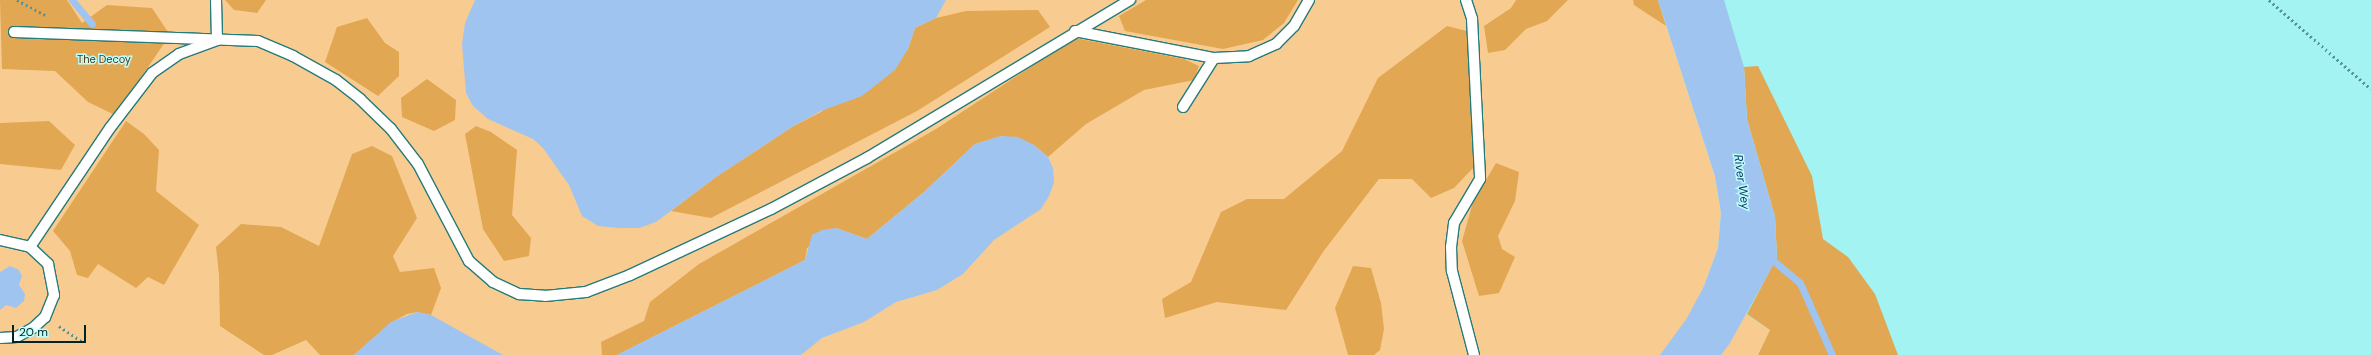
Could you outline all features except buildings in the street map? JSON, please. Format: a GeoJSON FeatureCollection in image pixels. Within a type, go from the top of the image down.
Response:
{"type":"FeatureCollection","features":[{"type":"Feature","properties":{"kind":"lane"},"geometry":{"type":"LineString","coordinates":[[216,0],[217,40]]}},
{"type":"Feature","properties":{"kind":"lane"},"geometry":{"type":"LineString","coordinates":[[14,32],[258,41],[293,56],[336,80],[360,99],[391,129],[418,164],[469,260],[493,282],[512,291],[545,296],[586,292],[630,275],[771,209],[867,158],[1075,31],[1130,0]]}},
{"type":"Feature","properties":{"kind":"lane"},"geometry":{"type":"LineString","coordinates":[[1075,31],[1214,58],[1249,56],[1276,44],[1294,26],[1309,0]]}},
{"type":"Feature","properties":{"kind":"lane"},"geometry":{"type":"LineString","coordinates":[[1466,0],[1472,19],[1480,179],[1454,223],[1451,247],[1452,271],[1474,355]]}},
{"type":"Feature","properties":{"kind":"lane"},"geometry":{"type":"LineString","coordinates":[[30,247],[110,128],[152,74],[179,54],[217,40]]}},
{"type":"Feature","properties":{"kind":"lane"},"geometry":{"type":"LineString","coordinates":[[1183,107],[1214,58]]}},
{"type":"Feature","properties":{"kind":"lane"},"geometry":{"type":"LineString","coordinates":[[0,240],[30,247],[48,264],[53,279],[54,295],[45,317],[33,328],[16,337],[0,338]]}},
{"type":"Feature","properties":{"kind":"path"},"geometry":{"type":"LineString","coordinates":[[2269,0],[2371,89]]}},
{"type":"Feature","properties":{"kind":"path"},"geometry":{"type":"LineString","coordinates":[[45,317],[84,343]]}},
{"type":"Feature","properties":{"kind":"green space"},"geometry":{"type":"Polygon","coordinates":[[[0,0],[1658,0],[1715,176],[1721,213],[1718,248],[1704,286],[1770,330],[1758,355],[0,355],[0,0]]]}},
{"type":"Feature","properties":{"kind":"green space","name":"The Decoy"},"geometry":{"type":"Polygon","coordinates":[[[0,0],[67,0],[82,23],[107,5],[152,8],[170,35],[115,115],[88,102],[55,71],[2,69],[0,0]]]}},
{"type":"Feature","properties":{"kind":"green space"},"geometry":{"type":"Polygon","coordinates":[[[225,0],[266,0],[257,13],[234,10],[225,0]]]}},
{"type":"Feature","properties":{"kind":"green space"},"geometry":{"type":"Polygon","coordinates":[[[1146,0],[1298,0],[1284,23],[1263,40],[1223,49],[1125,31],[1119,16],[1146,0]]]}},
{"type":"Feature","properties":{"kind":"green space"},"geometry":{"type":"Polygon","coordinates":[[[1516,0],[1568,0],[1547,21],[1526,29],[1505,50],[1488,53],[1484,26],[1511,8],[1516,0]]]}},
{"type":"Feature","properties":{"kind":"green space"},"geometry":{"type":"Polygon","coordinates":[[[1633,0],[1658,0],[1666,26],[1634,5],[1633,0]]]}},
{"type":"Feature","properties":{"kind":"green space"},"geometry":{"type":"Polygon","coordinates":[[[1038,10],[1050,27],[917,111],[711,218],[671,211],[716,177],[792,127],[821,112],[908,49],[915,28],[936,18],[966,11],[1038,10]]]}},
{"type":"Feature","properties":{"kind":"green space"},"geometry":{"type":"Polygon","coordinates":[[[367,18],[385,43],[399,52],[399,76],[378,96],[325,62],[337,27],[367,18]]]}},
{"type":"Feature","properties":{"kind":"green space"},"geometry":{"type":"Polygon","coordinates":[[[1447,26],[1467,31],[1474,167],[1454,188],[1431,198],[1412,179],[1379,179],[1323,252],[1286,310],[1217,302],[1165,318],[1162,299],[1191,282],[1221,212],[1247,199],[1284,199],[1342,151],[1378,78],[1447,26]]]}},
{"type":"Feature","properties":{"kind":"green space"},"geometry":{"type":"Polygon","coordinates":[[[1075,38],[1184,59],[1199,66],[1194,80],[1144,90],[1086,124],[1048,157],[1034,145],[1001,136],[975,144],[924,192],[867,239],[836,228],[807,248],[805,260],[617,355],[602,355],[601,342],[644,321],[650,302],[699,264],[936,129],[1075,38]]]}},
{"type":"Feature","properties":{"kind":"green space"},"geometry":{"type":"Polygon","coordinates":[[[1758,66],[1812,176],[1823,239],[1848,257],[1875,294],[1898,355],[1758,355],[1770,330],[1747,314],[1777,257],[1775,217],[1747,119],[1744,67],[1758,66]]]}},
{"type":"Feature","properties":{"kind":"green space"},"geometry":{"type":"Polygon","coordinates":[[[427,79],[456,100],[455,120],[434,131],[402,117],[401,98],[427,79]]]}},
{"type":"Feature","properties":{"kind":"green space"},"geometry":{"type":"Polygon","coordinates":[[[49,121],[75,145],[61,170],[0,164],[0,123],[49,121]]]}},
{"type":"Feature","properties":{"kind":"green space"},"geometry":{"type":"Polygon","coordinates":[[[126,121],[144,134],[159,150],[156,191],[199,225],[164,285],[148,277],[136,288],[98,264],[88,278],[77,275],[70,251],[53,231],[126,121]]]}},
{"type":"Feature","properties":{"kind":"green space"},"geometry":{"type":"Polygon","coordinates":[[[476,126],[491,132],[517,150],[512,215],[531,238],[529,256],[504,261],[483,229],[465,134],[476,126]]]}},
{"type":"Feature","properties":{"kind":"green space"},"geometry":{"type":"Polygon","coordinates":[[[372,146],[392,156],[417,218],[393,256],[400,272],[434,268],[441,288],[431,315],[417,312],[407,314],[392,322],[354,355],[320,355],[306,340],[272,355],[264,355],[220,326],[219,275],[216,247],[241,224],[281,227],[319,246],[352,154],[372,146]]]}},
{"type":"Feature","properties":{"kind":"green space"},"geometry":{"type":"Polygon","coordinates":[[[1496,163],[1519,172],[1515,201],[1498,236],[1502,249],[1515,257],[1499,293],[1479,296],[1462,241],[1473,202],[1496,163]]]}},
{"type":"Feature","properties":{"kind":"green space"},"geometry":{"type":"Polygon","coordinates":[[[1353,266],[1371,268],[1381,303],[1384,329],[1380,350],[1374,355],[1348,355],[1335,308],[1353,266]]]}},
{"type":"Feature","properties":{"kind":"water"},"geometry":{"type":"Polygon","coordinates":[[[475,0],[946,0],[936,18],[915,28],[908,49],[895,70],[862,96],[821,111],[792,127],[716,177],[656,222],[639,228],[619,228],[598,226],[582,216],[569,185],[543,148],[533,139],[488,119],[473,106],[466,93],[462,44],[465,23],[475,0]]]}},
{"type":"Feature","properties":{"kind":"water","name":"River Wey"},"geometry":{"type":"Polygon","coordinates":[[[1658,0],[1724,0],[1744,67],[1747,119],[1775,217],[1777,258],[1730,343],[1721,355],[1660,355],[1687,318],[1704,286],[1718,248],[1721,213],[1715,176],[1658,0]]]}},
{"type":"Feature","properties":{"kind":"water"},"geometry":{"type":"Polygon","coordinates":[[[1001,136],[1018,137],[1034,145],[1048,157],[1053,168],[1054,183],[1049,196],[1041,209],[994,240],[963,274],[937,290],[896,302],[864,322],[822,338],[801,355],[617,355],[805,260],[812,235],[822,230],[836,228],[867,239],[924,192],[975,144],[1001,136]]]}},
{"type":"Feature","properties":{"kind":"water"},"geometry":{"type":"Polygon","coordinates":[[[10,266],[19,270],[22,276],[19,285],[25,294],[24,301],[16,308],[6,305],[0,310],[0,272],[10,266]]]}},
{"type":"Feature","properties":{"kind":"water"},"geometry":{"type":"Polygon","coordinates":[[[417,312],[431,315],[503,355],[354,355],[391,322],[417,312]]]}},
{"type":"Feature","properties":{"kind":"waterway"},"geometry":{"type":"LineString","coordinates":[[72,0],[92,24]]}},
{"type":"Feature","properties":{"kind":"waterway"},"geometry":{"type":"LineString","coordinates":[[1769,257],[1800,283],[1832,355]]}}]}
